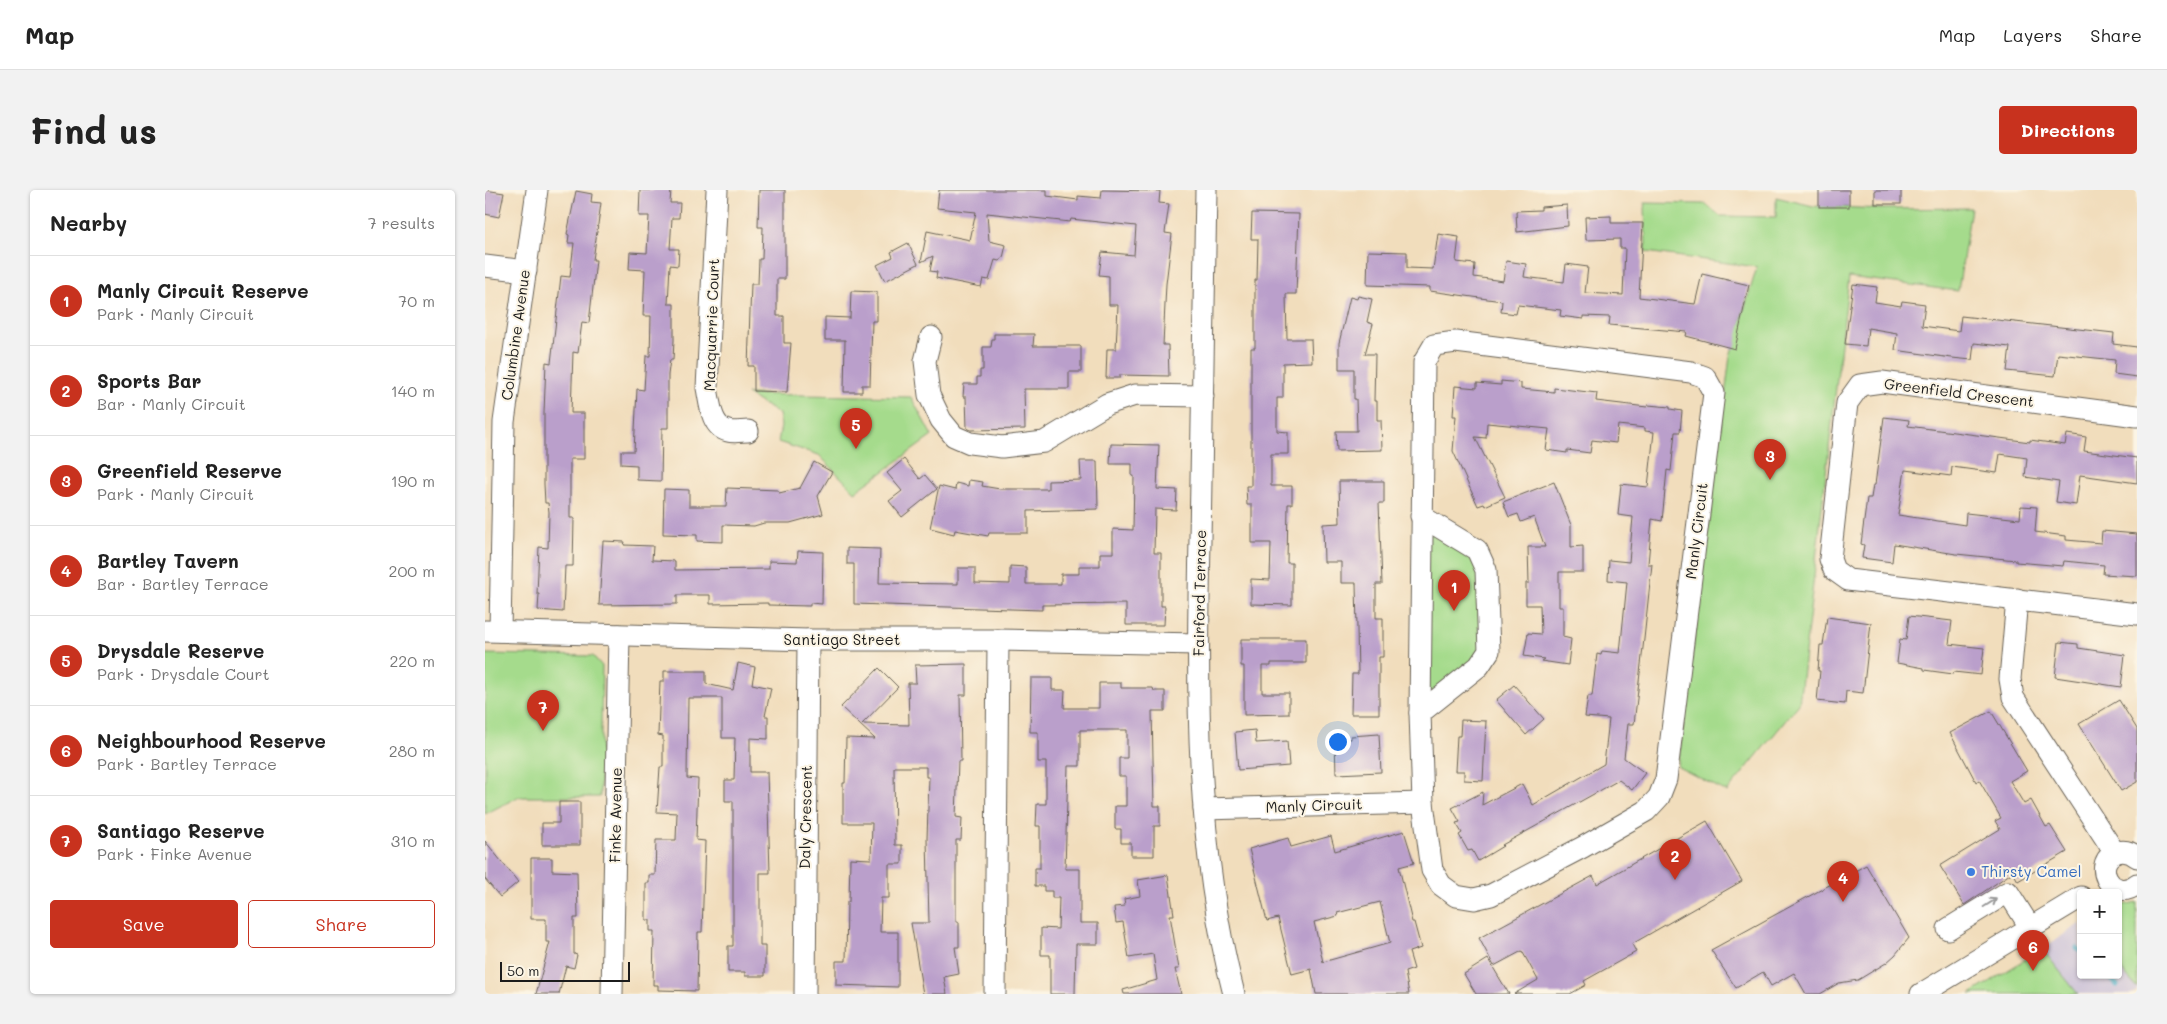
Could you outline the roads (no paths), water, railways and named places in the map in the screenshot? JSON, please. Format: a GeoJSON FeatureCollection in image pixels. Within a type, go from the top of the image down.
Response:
{"type":"FeatureCollection","features":[{"type":"Feature","properties":{"kind":"street","name":"Columbine Avenue"},"geometry":{"type":"LineString","coordinates":[[492,631],[504,422],[537,190]]}},
{"type":"Feature","properties":{"kind":"street","name":"Macquarrie Court"},"geometry":{"type":"LineString","coordinates":[[717,190],[707,388],[712,414],[719,427],[729,432],[748,431]]}},
{"type":"Feature","properties":{"kind":"street","name":"Fairford Terrace"},"geometry":{"type":"LineString","coordinates":[[1206,190],[1199,741],[1209,864],[1223,951],[1234,994]]}},
{"type":"Feature","properties":{"kind":"street"},"geometry":{"type":"LineString","coordinates":[[485,266],[526,271]]}},
{"type":"Feature","properties":{"kind":"street"},"geometry":{"type":"LineString","coordinates":[[931,337],[925,361],[929,395],[941,420],[954,436],[970,443],[1002,447],[1044,442],[1107,404],[1135,395],[1203,396]]}},
{"type":"Feature","properties":{"kind":"street","name":"Manly Circuit"},"geometry":{"type":"LineString","coordinates":[[1456,342],[1691,372],[1705,377],[1714,393],[1666,779],[1659,797],[1646,811],[1583,847],[1491,895],[1475,899],[1456,896],[1441,886],[1432,870],[1423,803],[1420,712],[1424,362],[1434,345],[1456,342]]}},
{"type":"Feature","properties":{"kind":"street","name":"Greenfield Crescent"},"geometry":{"type":"LineString","coordinates":[[2137,416],[1882,382],[1860,385],[1847,402],[1829,559],[1834,570],[1848,580],[2137,614]]}},
{"type":"Feature","properties":{"kind":"street"},"geometry":{"type":"LineString","coordinates":[[1420,712],[1479,666],[1489,651],[1486,570],[1477,550],[1421,516]]}},
{"type":"Feature","properties":{"kind":"street"},"geometry":{"type":"LineString","coordinates":[[2017,599],[2010,679],[2013,697],[2115,853]]}},
{"type":"Feature","properties":{"kind":"street","name":"Santiago Street"},"geometry":{"type":"LineString","coordinates":[[492,631],[808,640],[998,640],[1199,644]]}},
{"type":"Feature","properties":{"kind":"street","name":"Finke Avenue"},"geometry":{"type":"LineString","coordinates":[[612,994],[619,636]]}},
{"type":"Feature","properties":{"kind":"street","name":"Daly Crescent"},"geometry":{"type":"LineString","coordinates":[[805,994],[808,640]]}},
{"type":"Feature","properties":{"kind":"street"},"geometry":{"type":"LineString","coordinates":[[995,994],[998,640]]}},
{"type":"Feature","properties":{"kind":"street","name":"Manly Circuit"},"geometry":{"type":"LineString","coordinates":[[1204,809],[1423,803]]}},
{"type":"Feature","properties":{"kind":"street"},"geometry":{"type":"LineString","coordinates":[[2137,857],[2127,851],[2115,853],[2106,862],[2105,868],[2107,880],[2117,888],[2123,890],[2130,889],[2137,884]]}},
{"type":"Feature","properties":{"kind":"street"},"geometry":{"type":"LineString","coordinates":[[2093,889],[2107,880]]}},
{"type":"Feature","properties":{"kind":"street"},"geometry":{"type":"LineString","coordinates":[[1948,929],[2008,892],[2030,927]]}},
{"type":"Feature","properties":{"kind":"street"},"geometry":{"type":"LineString","coordinates":[[1921,994],[2077,899]]}},
{"type":"Feature","properties":{"kind":"waterway"},"geometry":{"type":"LineString","coordinates":[[2111,979],[2117,985]]}},
{"type":"Feature","properties":{"kind":"place","name":"Drysdale Reserve"},"geometry":{"type":"Point","coordinates":[856,449]}},
{"type":"Feature","properties":{"kind":"place","name":"Greenfield Reserve"},"geometry":{"type":"Point","coordinates":[1770,480]}},
{"type":"Feature","properties":{"kind":"place","name":"Manly Circuit Reserve"},"geometry":{"type":"Point","coordinates":[1454,611]}},
{"type":"Feature","properties":{"kind":"place","name":"Santiago Reserve"},"geometry":{"type":"Point","coordinates":[543,731]}},
{"type":"Feature","properties":{"kind":"place","name":"Thirsty Camel"},"geometry":{"type":"Point","coordinates":[1971,872]}},
{"type":"Feature","properties":{"kind":"place","name":"Sports Bar"},"geometry":{"type":"Point","coordinates":[1675,880]}},
{"type":"Feature","properties":{"kind":"place","name":"Bartley Tavern"},"geometry":{"type":"Point","coordinates":[1843,902]}},
{"type":"Feature","properties":{"kind":"place","name":"Neighbourhood Reserve"},"geometry":{"type":"Point","coordinates":[2033,971]}}]}
